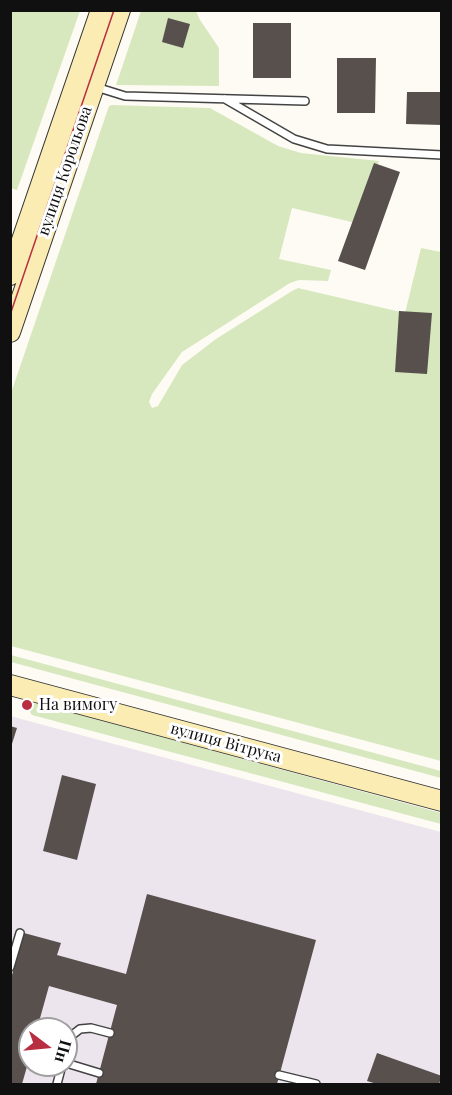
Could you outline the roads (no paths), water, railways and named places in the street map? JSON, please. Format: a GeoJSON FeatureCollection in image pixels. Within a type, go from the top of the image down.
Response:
{"type":"FeatureCollection","features":[{"type":"Feature","properties":{"kind":"main road","name":"вулиця Корольова"},"geometry":{"type":"LineString","coordinates":[[10,275],[101,10]]}},
{"type":"Feature","properties":{"kind":"main road","name":"вулиця Корольова"},"geometry":{"type":"LineString","coordinates":[[11,328],[120,10]]}},
{"type":"Feature","properties":{"kind":"main road","name":"вулиця Вітрука"},"geometry":{"type":"LineString","coordinates":[[10,674],[441,790]]}},
{"type":"Feature","properties":{"kind":"main road","name":"вулиця Вітрука"},"geometry":{"type":"LineString","coordinates":[[10,684],[441,801]]}},
{"type":"Feature","properties":{"kind":"lane"},"geometry":{"type":"LineString","coordinates":[[94,86],[125,96],[305,101]]}},
{"type":"Feature","properties":{"kind":"lane"},"geometry":{"type":"LineString","coordinates":[[225,99],[294,139],[327,149],[441,155]]}},
{"type":"Feature","properties":{"kind":"lane"},"geometry":{"type":"LineString","coordinates":[[10,967],[20,933]]}},
{"type":"Feature","properties":{"kind":"lane"},"geometry":{"type":"LineString","coordinates":[[78,1031],[91,1028],[110,1033]]}},
{"type":"Feature","properties":{"kind":"lane"},"geometry":{"type":"LineString","coordinates":[[78,1067],[99,1072]]}},
{"type":"Feature","properties":{"kind":"lane"},"geometry":{"type":"LineString","coordinates":[[279,1075],[316,1084]]}},
{"type":"Feature","properties":{"kind":"tram line"},"geometry":{"type":"LineString","coordinates":[[10,315],[114,10]]}},
{"type":"Feature","properties":{"kind":"place","name":"На вимогу"},"geometry":{"type":"Point","coordinates":[27,705]}}]}
